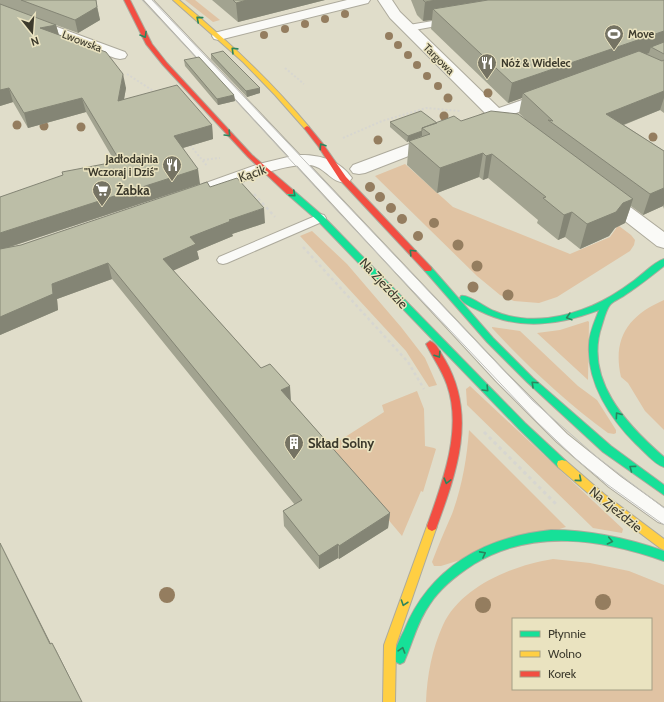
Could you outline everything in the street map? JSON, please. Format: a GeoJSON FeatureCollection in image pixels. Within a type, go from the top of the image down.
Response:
{"type":"FeatureCollection","features":[{"type":"Feature","properties":{"kind":"street","name":"Na Zjeździe"},"geometry":{"type":"LineString","coordinates":[[127,0],[149,44],[220,126],[264,169],[320,218],[522,426],[562,464],[600,497],[664,545]]}},
{"type":"Feature","properties":{"kind":"street"},"geometry":{"type":"LineString","coordinates":[[176,0],[219,36],[288,104],[322,145],[343,178],[439,280],[490,340],[530,380],[607,449],[664,491]]}},
{"type":"Feature","properties":{"kind":"street"},"geometry":{"type":"LineString","coordinates":[[219,36],[363,0]]}},
{"type":"Feature","properties":{"kind":"street","name":"Targowa"},"geometry":{"type":"LineString","coordinates":[[386,0],[396,15],[496,115],[526,138]]}},
{"type":"Feature","properties":{"kind":"street","name":"Lwowska"},"geometry":{"type":"LineString","coordinates":[[0,10],[120,55]]}},
{"type":"Feature","properties":{"kind":"street"},"geometry":{"type":"LineString","coordinates":[[359,169],[565,89]]}},
{"type":"Feature","properties":{"kind":"street","name":"Kącik"},"geometry":{"type":"LineString","coordinates":[[192,194],[264,169],[306,159],[323,162],[343,178]]}},
{"type":"Feature","properties":{"kind":"street"},"geometry":{"type":"LineString","coordinates":[[594,188],[664,242]]}},
{"type":"Feature","properties":{"kind":"street"},"geometry":{"type":"LineString","coordinates":[[439,280],[484,313],[513,321],[538,322],[569,318],[606,304],[664,262]]}},
{"type":"Feature","properties":{"kind":"street"},"geometry":{"type":"LineString","coordinates":[[390,702],[390,645],[418,562],[440,504],[453,457],[457,417],[456,400],[449,376],[441,359],[400,300]]}},
{"type":"Feature","properties":{"kind":"street"},"geometry":{"type":"LineString","coordinates":[[606,304],[596,330],[593,346],[594,364],[600,386],[626,427],[664,463]]}},
{"type":"Feature","properties":{"kind":"street"},"geometry":{"type":"LineString","coordinates":[[390,702],[402,648],[421,609],[438,586],[463,565],[491,550],[520,539],[551,535],[589,537],[664,556]]}},
{"type":"Feature","properties":{"kind":"lane"},"geometry":{"type":"LineString","coordinates":[[148,0],[501,377],[562,438],[615,482],[664,517]]}},
{"type":"Feature","properties":{"kind":"lane"},"geometry":{"type":"LineString","coordinates":[[409,28],[460,19]]}},
{"type":"Feature","properties":{"kind":"lane"},"geometry":{"type":"LineString","coordinates":[[223,260],[320,218]]}},
{"type":"Feature","properties":{"kind":"path"},"geometry":{"type":"LineString","coordinates":[[288,69],[304,84]]}},
{"type":"Feature","properties":{"kind":"path"},"geometry":{"type":"LineString","coordinates":[[338,140],[382,122],[426,108],[496,115]]}},
{"type":"Feature","properties":{"kind":"path"},"geometry":{"type":"LineString","coordinates":[[195,142],[189,144],[211,171]]}},
{"type":"Feature","properties":{"kind":"path"},"geometry":{"type":"LineString","coordinates":[[203,160],[222,158]]}},
{"type":"Feature","properties":{"kind":"path"},"geometry":{"type":"LineString","coordinates":[[251,191],[408,362],[424,390]]}},
{"type":"Feature","properties":{"kind":"path"},"geometry":{"type":"LineString","coordinates":[[457,417],[471,418],[561,509]]}},
{"type":"Feature","properties":{"kind":"shaded area"},"geometry":{"type":"Polygon","coordinates":[[[185,0],[195,0],[220,20],[213,22],[185,0]]]}},
{"type":"Feature","properties":{"kind":"shaded area"},"geometry":{"type":"Polygon","coordinates":[[[405,164],[453,207],[570,254],[610,237],[619,226],[635,240],[634,245],[630,251],[557,297],[539,303],[514,301],[500,295],[477,276],[375,176],[405,164]]]}},
{"type":"Feature","properties":{"kind":"shaded area"},"geometry":{"type":"Polygon","coordinates":[[[312,231],[347,264],[401,327],[425,358],[437,385],[429,387],[406,351],[300,236],[312,231]]]}},
{"type":"Feature","properties":{"kind":"shaded area"},"geometry":{"type":"Polygon","coordinates":[[[664,300],[664,430],[645,411],[628,383],[621,377],[619,351],[621,339],[633,321],[641,313],[664,300]]]}},
{"type":"Feature","properties":{"kind":"shaded area"},"geometry":{"type":"Polygon","coordinates":[[[588,321],[588,380],[537,333],[560,330],[588,321]]]}},
{"type":"Feature","properties":{"kind":"shaded area"},"geometry":{"type":"Polygon","coordinates":[[[492,327],[520,331],[578,386],[597,400],[616,430],[616,433],[608,433],[562,396],[519,356],[492,327]]]}},
{"type":"Feature","properties":{"kind":"shaded area"},"geometry":{"type":"Polygon","coordinates":[[[470,386],[623,529],[622,533],[593,528],[467,405],[466,389],[470,386]]]}},
{"type":"Feature","properties":{"kind":"shaded area"},"geometry":{"type":"Polygon","coordinates":[[[417,391],[424,409],[425,446],[436,449],[423,492],[421,491],[402,536],[328,448],[384,412],[382,405],[417,391]]]}},
{"type":"Feature","properties":{"kind":"shaded area"},"geometry":{"type":"Polygon","coordinates":[[[469,430],[566,527],[441,566],[434,566],[432,562],[459,493],[467,451],[469,430]]]}},
{"type":"Feature","properties":{"kind":"shaded area"},"geometry":{"type":"Polygon","coordinates":[[[553,559],[590,563],[629,571],[664,585],[664,702],[426,702],[433,653],[439,634],[451,611],[462,599],[475,589],[506,572],[522,566],[553,559]]]}},
{"type":"Feature","properties":{"kind":"building"},"geometry":{"type":"Polygon","coordinates":[[[21,0],[96,0],[97,7],[75,20],[21,0]]]}},
{"type":"Feature","properties":{"kind":"building"},"geometry":{"type":"Polygon","coordinates":[[[233,0],[247,0],[236,3],[233,0]]]}},
{"type":"Feature","properties":{"kind":"building"},"geometry":{"type":"Polygon","coordinates":[[[423,0],[436,0],[425,2],[423,0]]]}},
{"type":"Feature","properties":{"kind":"building"},"geometry":{"type":"Polygon","coordinates":[[[488,0],[664,0],[664,31],[512,83],[433,9],[488,0]]]}},
{"type":"Feature","properties":{"kind":"building"},"geometry":{"type":"Polygon","coordinates":[[[0,4],[56,25],[40,28],[106,52],[123,74],[118,101],[177,85],[212,125],[174,136],[198,169],[0,233],[0,197],[63,175],[62,172],[120,161],[82,98],[24,113],[9,88],[0,90],[0,4]]]}},
{"type":"Feature","properties":{"kind":"building"},"geometry":{"type":"Polygon","coordinates":[[[664,42],[664,54],[651,47],[664,42]]]}},
{"type":"Feature","properties":{"kind":"building"},"geometry":{"type":"Polygon","coordinates":[[[223,51],[260,88],[246,91],[211,54],[223,51]]]}},
{"type":"Feature","properties":{"kind":"building"},"geometry":{"type":"Polygon","coordinates":[[[639,51],[662,61],[664,60],[664,91],[606,114],[664,151],[664,188],[650,194],[548,120],[553,121],[523,93],[639,51]]]}},
{"type":"Feature","properties":{"kind":"building"},"geometry":{"type":"Polygon","coordinates":[[[199,57],[234,95],[217,99],[184,60],[199,57]]]}},
{"type":"Feature","properties":{"kind":"building"},"geometry":{"type":"Polygon","coordinates":[[[421,111],[437,123],[422,128],[422,131],[408,136],[390,122],[421,111]]]}},
{"type":"Feature","properties":{"kind":"building"},"geometry":{"type":"Polygon","coordinates":[[[491,111],[518,114],[633,199],[623,203],[616,212],[587,224],[572,212],[564,215],[543,198],[546,197],[492,154],[486,156],[483,153],[440,168],[409,141],[430,134],[422,128],[454,116],[461,121],[491,111]]]}},
{"type":"Feature","properties":{"kind":"building"},"geometry":{"type":"Polygon","coordinates":[[[237,178],[264,208],[229,220],[231,221],[190,237],[196,244],[163,259],[261,368],[270,364],[290,386],[281,390],[390,513],[339,546],[338,544],[319,556],[283,511],[302,500],[108,263],[52,284],[53,294],[0,317],[0,249],[21,245],[207,182],[210,187],[237,178]]]}},
{"type":"Feature","properties":{"kind":"building"},"geometry":{"type":"Polygon","coordinates":[[[0,543],[50,644],[52,643],[82,702],[0,702],[0,543]]]}},
{"type":"Feature","properties":{"kind":"tram line"},"geometry":{"type":"LineString","coordinates":[[142,0],[204,66]]}},
{"type":"Feature","properties":{"kind":"tram line"},"geometry":{"type":"LineString","coordinates":[[152,0],[533,401],[597,457],[664,508]]}},
{"type":"Feature","properties":{"kind":"tram line"},"geometry":{"type":"LineString","coordinates":[[227,91],[340,214],[537,422],[577,460],[608,485],[664,525]]}},
{"type":"Feature","properties":{"kind":"traffic: fast"},"geometry":{"type":"LineString","coordinates":[[290,192],[320,218],[522,426],[562,464]]}},
{"type":"Feature","properties":{"kind":"traffic: fast"},"geometry":{"type":"LineString","coordinates":[[464,298],[478,307],[505,318],[519,321],[547,321],[589,311],[603,305],[629,289],[664,262]]}},
{"type":"Feature","properties":{"kind":"traffic: fast"},"geometry":{"type":"LineString","coordinates":[[428,269],[490,340],[530,380],[607,449],[664,491]]}},
{"type":"Feature","properties":{"kind":"traffic: fast"},"geometry":{"type":"LineString","coordinates":[[606,304],[596,329],[593,345],[594,363],[598,380],[614,412],[625,426],[664,463]]}},
{"type":"Feature","properties":{"kind":"traffic: fast"},"geometry":{"type":"LineString","coordinates":[[400,658],[414,620],[437,586],[461,566],[490,550],[505,544],[551,535],[580,536],[623,543],[664,556]]}},
{"type":"Feature","properties":{"kind":"traffic: slow"},"geometry":{"type":"LineString","coordinates":[[176,0],[245,61],[277,93],[307,128]]}},
{"type":"Feature","properties":{"kind":"traffic: slow"},"geometry":{"type":"LineString","coordinates":[[562,464],[600,497],[664,545]]}},
{"type":"Feature","properties":{"kind":"traffic: slow"},"geometry":{"type":"LineString","coordinates":[[389,702],[390,645],[432,526]]}},
{"type":"Feature","properties":{"kind":"traffic: jam"},"geometry":{"type":"LineString","coordinates":[[127,0],[149,44],[165,64],[250,156],[290,192]]}},
{"type":"Feature","properties":{"kind":"traffic: jam"},"geometry":{"type":"LineString","coordinates":[[307,128],[321,145],[343,178],[428,269]]}},
{"type":"Feature","properties":{"kind":"traffic: jam"},"geometry":{"type":"LineString","coordinates":[[430,344],[449,377],[456,399],[458,413],[452,463],[432,526]]}},
{"type":"Feature","properties":{"kind":"place","name":"Move"},"geometry":{"type":"Point","coordinates":[614,51]}},
{"type":"Feature","properties":{"kind":"place","name":"Nóż & Widelec"},"geometry":{"type":"Point","coordinates":[487,80]}},
{"type":"Feature","properties":{"kind":"place","name":"Jadłodajnia \"Wczoraj i Dziś\""},"geometry":{"type":"Point","coordinates":[172,182]}},
{"type":"Feature","properties":{"kind":"place","name":"Żabka"},"geometry":{"type":"Point","coordinates":[102,207]}},
{"type":"Feature","properties":{"kind":"place","name":"Skład Solny"},"geometry":{"type":"Point","coordinates":[294,460]}}]}
